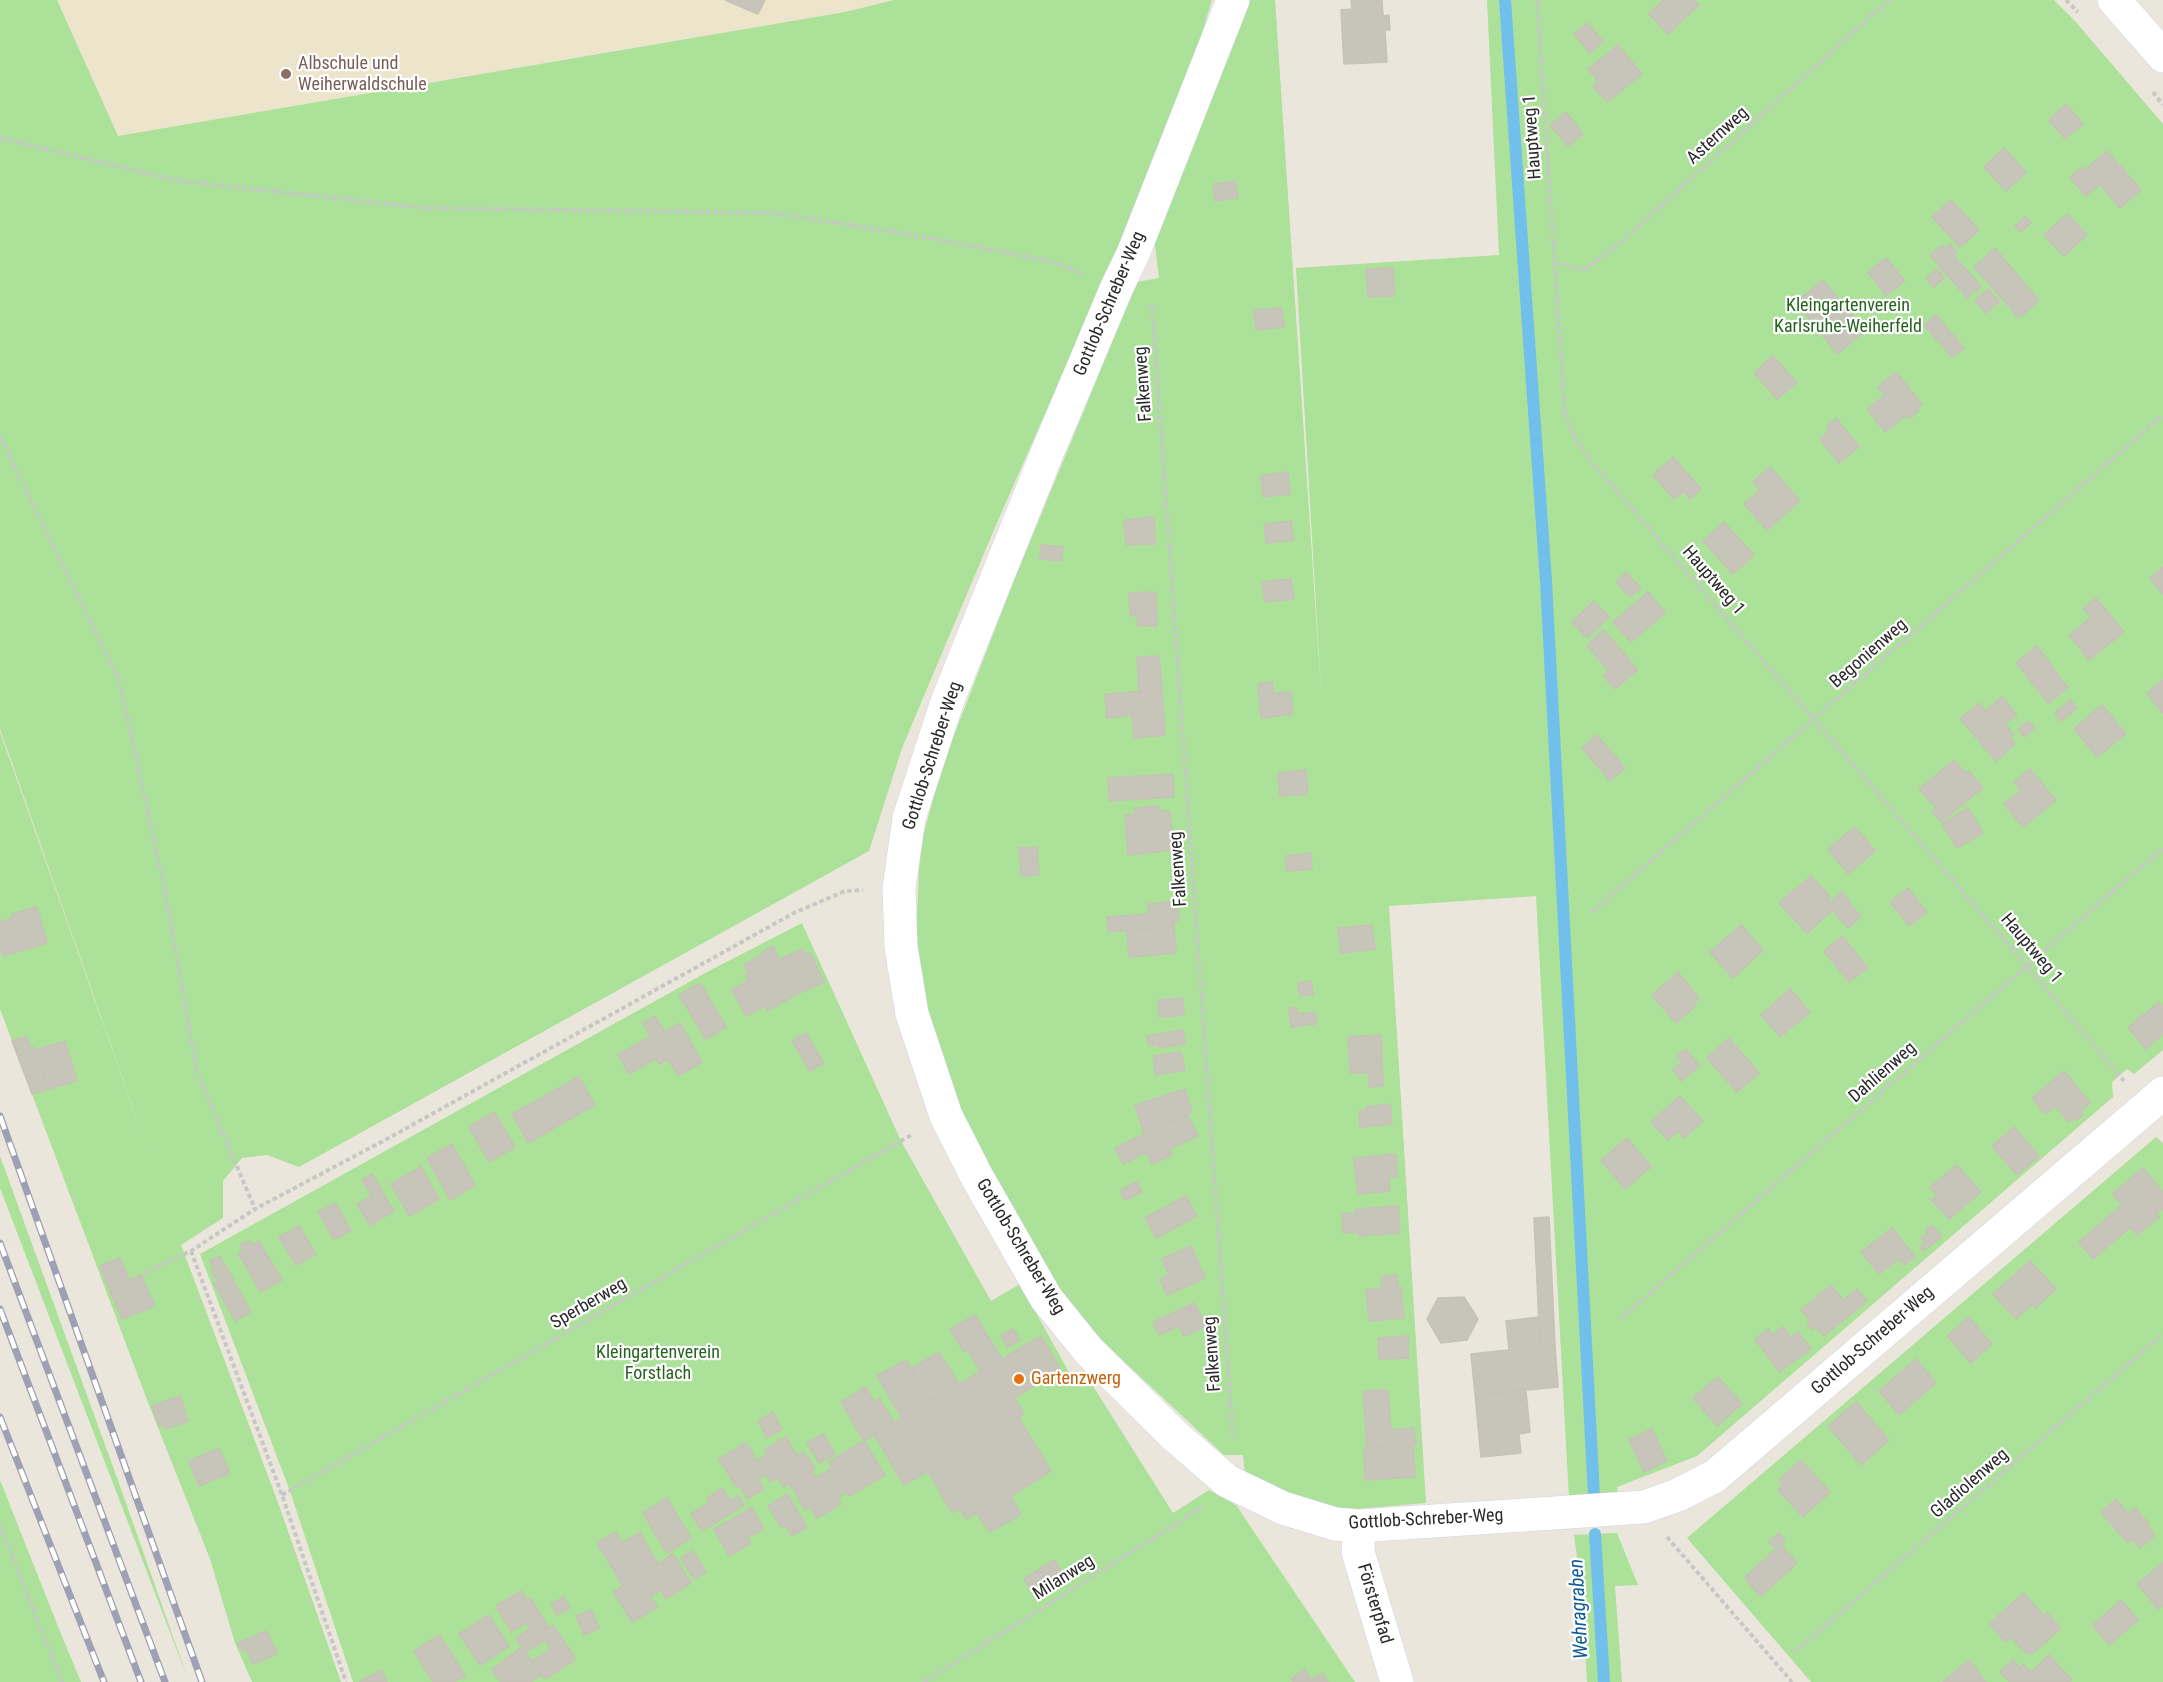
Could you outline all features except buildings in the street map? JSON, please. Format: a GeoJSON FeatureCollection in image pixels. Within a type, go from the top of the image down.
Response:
{"type":"FeatureCollection","features":[{"type":"Feature","properties":{"kind":"street","name":"Gottlob-Schreber-Weg"},"geometry":{"type":"LineString","coordinates":[[1233,0],[1133,254],[1045,458],[947,702],[909,819],[899,888],[901,947],[912,1014],[946,1116],[976,1177],[1046,1298],[1088,1350],[1175,1436],[1227,1481],[1283,1508],[1335,1524],[1359,1526],[1644,1507],[1678,1495],[1715,1476],[2163,1093]]}},
{"type":"Feature","properties":{"kind":"street"},"geometry":{"type":"LineString","coordinates":[[2114,0],[2163,56]]}},
{"type":"Feature","properties":{"kind":"street","name":"Försterpfad"},"geometry":{"type":"LineString","coordinates":[[1359,1526],[1358,1552],[1397,1682]]}},
{"type":"Feature","properties":{"kind":"path","name":"Hauptweg 1"},"geometry":{"type":"LineString","coordinates":[[1537,0],[1565,415],[1576,441],[1589,459],[2120,1076]]}},
{"type":"Feature","properties":{"kind":"path","name":"Asternweg"},"geometry":{"type":"LineString","coordinates":[[1555,263],[1584,270],[1620,243],[1890,0]]}},
{"type":"Feature","properties":{"kind":"path"},"geometry":{"type":"LineString","coordinates":[[0,138],[179,181],[426,208],[774,213],[913,235],[1050,261],[1117,287]]}},
{"type":"Feature","properties":{"kind":"path","name":"Falkenweg"},"geometry":{"type":"LineString","coordinates":[[1151,292],[1233,1444]]}},
{"type":"Feature","properties":{"kind":"path","name":"Begonienweg"},"geometry":{"type":"LineString","coordinates":[[1592,912],[2163,415]]}},
{"type":"Feature","properties":{"kind":"path"},"geometry":{"type":"LineString","coordinates":[[0,436],[119,680],[165,891],[197,1072],[255,1209]]}},
{"type":"Feature","properties":{"kind":"path","name":"Dahlienweg"},"geometry":{"type":"LineString","coordinates":[[1620,1319],[2163,848]]}},
{"type":"Feature","properties":{"kind":"path"},"geometry":{"type":"LineString","coordinates":[[142,1274],[191,1251],[255,1209],[385,1140],[794,913],[845,891],[899,888]]}},
{"type":"Feature","properties":{"kind":"path","name":"Sperberweg"},"geometry":{"type":"LineString","coordinates":[[282,1495],[901,1141]]}},
{"type":"Feature","properties":{"kind":"path"},"geometry":{"type":"LineString","coordinates":[[191,1251],[282,1495],[346,1682]]}},
{"type":"Feature","properties":{"kind":"path","name":"Gladiolenweg"},"geometry":{"type":"LineString","coordinates":[[1794,1653],[2163,1335]]}},
{"type":"Feature","properties":{"kind":"path","name":"Milanweg"},"geometry":{"type":"LineString","coordinates":[[924,1682],[1209,1503]]}},
{"type":"Feature","properties":{"kind":"path"},"geometry":{"type":"LineString","coordinates":[[1644,1507],[1682,1555],[1792,1682]]}},
{"type":"Feature","properties":{"kind":"path"},"geometry":{"type":"LineString","coordinates":[[0,1525],[62,1682]]}},
{"type":"Feature","properties":{"kind":"shaded area","name":"Albschule und Weiherwaldschule"},"geometry":{"type":"Polygon","coordinates":[[[57,0],[894,0],[845,12],[118,136],[57,0]]]}},
{"type":"Feature","properties":{"kind":"green space"},"geometry":{"type":"Polygon","coordinates":[[[0,0],[57,0],[118,136],[845,12],[894,0],[1212,0],[1194,60],[1109,268],[996,525],[902,748],[869,851],[299,1167],[267,1155],[242,1158],[223,1181],[223,1218],[181,1245],[276,1497],[341,1682],[252,1682],[235,1643],[210,1559],[149,1405],[0,1009],[0,732],[177,1233],[0,729],[0,0]]]}},
{"type":"Feature","properties":{"kind":"green space","name":"Kleingartenverein Karlsruhe-Weiherfeld"},"geometry":{"type":"Polygon","coordinates":[[[1249,0],[1275,0],[1322,706],[1296,268],[1499,255],[1487,0],[2054,0],[2075,21],[2163,124],[2163,1050],[2134,1074],[2127,1069],[2112,1082],[2113,1097],[1697,1456],[1617,1487],[1618,1496],[1569,1498],[1536,896],[1389,906],[1426,1503],[1345,1510],[1294,1496],[1245,1475],[1243,1455],[1224,1455],[1101,1340],[1054,1282],[967,1126],[929,1019],[916,943],[920,848],[941,769],[1013,583],[1137,282],[1159,278],[1153,228],[1249,0]]]}},
{"type":"Feature","properties":{"kind":"green space","name":"Kleingartenverein Forstlach"},"geometry":{"type":"Polygon","coordinates":[[[802,923],[901,1141],[991,1301],[1020,1284],[1071,1376],[1086,1375],[1173,1513],[1209,1490],[1236,1505],[1355,1682],[353,1682],[290,1491],[200,1254],[709,971],[802,923]]]}},
{"type":"Feature","properties":{"kind":"green space"},"geometry":{"type":"Polygon","coordinates":[[[2156,1137],[2163,1143],[2163,1682],[1811,1682],[1687,1538],[2156,1137]]]}},
{"type":"Feature","properties":{"kind":"green space"},"geometry":{"type":"Polygon","coordinates":[[[0,1156],[120,1486],[189,1682],[0,1188],[0,1156]]]}},
{"type":"Feature","properties":{"kind":"green space"},"geometry":{"type":"Polygon","coordinates":[[[0,1480],[57,1624],[81,1682],[0,1682],[0,1480]]]}},
{"type":"Feature","properties":{"kind":"green space"},"geometry":{"type":"Polygon","coordinates":[[[1617,1533],[1638,1585],[1615,1586],[1622,1682],[1587,1682],[1581,1586],[1574,1535],[1617,1533]]]}},
{"type":"Feature","properties":{"kind":"waterway"},"geometry":{"type":"LineString","coordinates":[[1505,0],[1546,581],[1594,1496]]}},
{"type":"Feature","properties":{"kind":"waterway","name":"Wehragraben"},"geometry":{"type":"LineString","coordinates":[[1595,1534],[1604,1682]]}},
{"type":"Feature","properties":{"kind":"railway"},"geometry":{"type":"LineString","coordinates":[[0,1116],[202,1682]]}},
{"type":"Feature","properties":{"kind":"railway"},"geometry":{"type":"LineString","coordinates":[[0,1243],[165,1682]]}},
{"type":"Feature","properties":{"kind":"railway"},"geometry":{"type":"LineString","coordinates":[[0,1309],[141,1682]]}},
{"type":"Feature","properties":{"kind":"railway"},"geometry":{"type":"LineString","coordinates":[[0,1417],[104,1682]]}},
{"type":"Feature","properties":{"kind":"place","name":"Albschule und Weiherwaldschule"},"geometry":{"type":"Point","coordinates":[286,74]}},
{"type":"Feature","properties":{"kind":"place","name":"Gartenzwerg"},"geometry":{"type":"Point","coordinates":[1019,1379]}}]}
